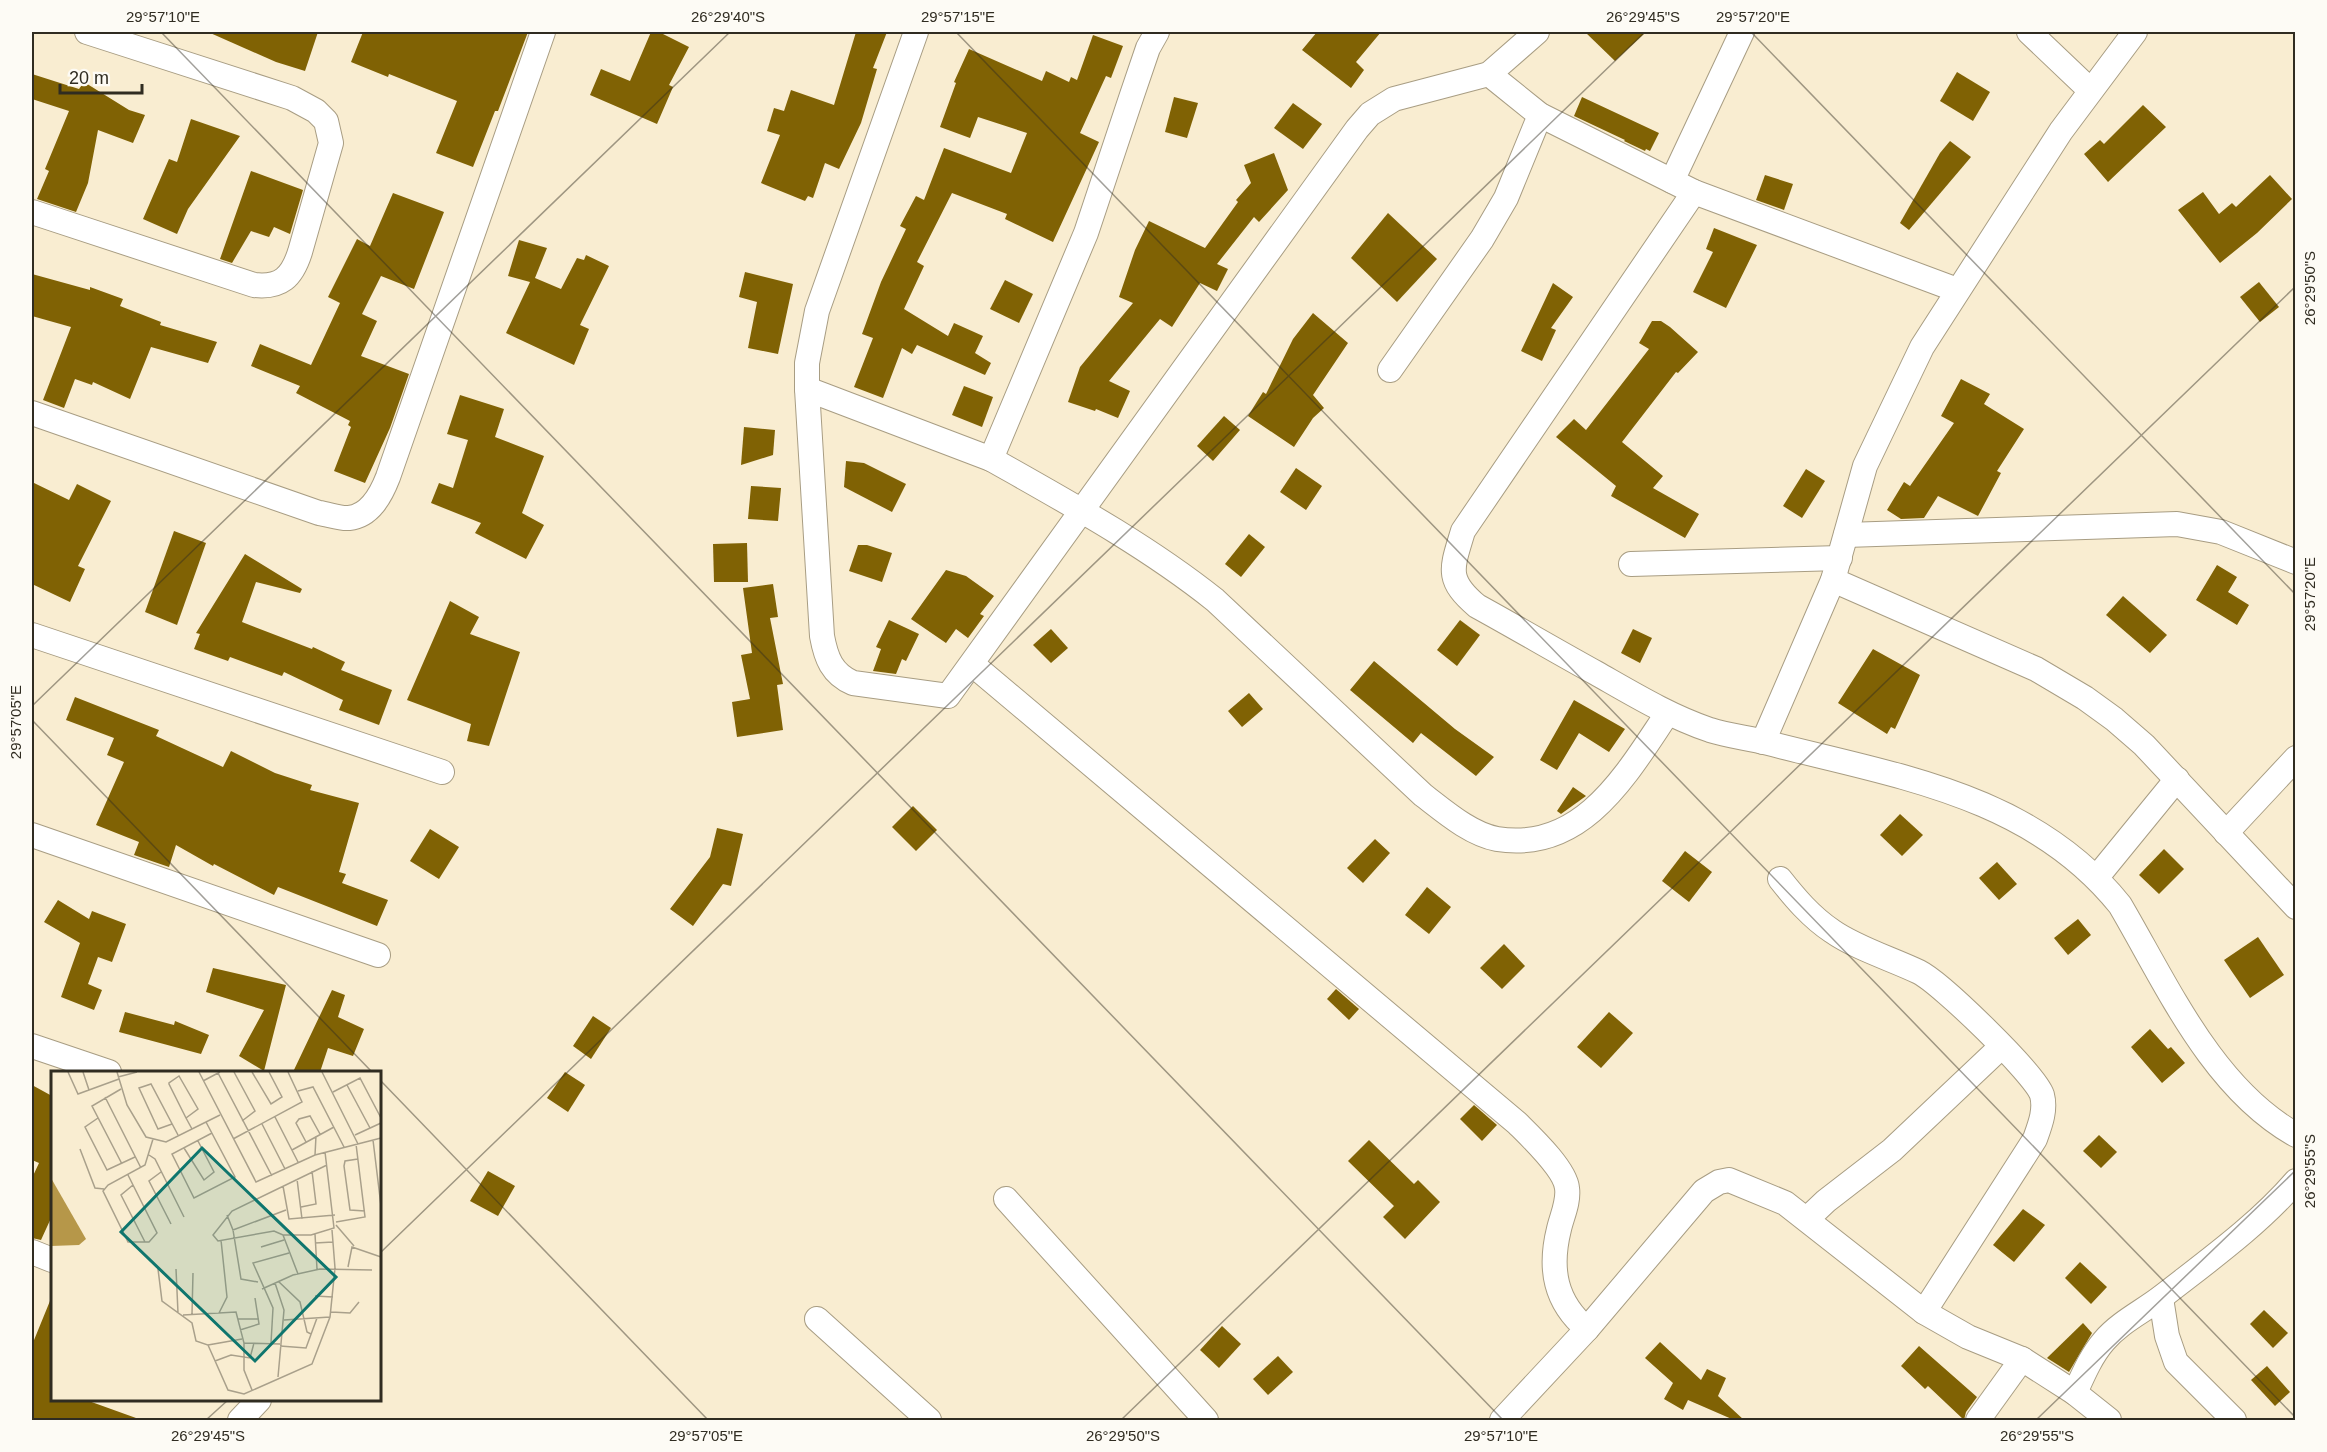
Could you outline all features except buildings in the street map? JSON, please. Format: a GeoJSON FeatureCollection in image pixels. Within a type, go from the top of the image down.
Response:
{"type":"FeatureCollection","features":[{"type":"Feature","properties":{"kind":"street"},"geometry":{"type":"LineString","coordinates":[[32,212],[254,285],[277,284],[295,268],[300,252],[331,143],[329,129],[321,116],[305,103],[292,98],[87,32]]}},
{"type":"Feature","properties":{"kind":"street"},"geometry":{"type":"LineString","coordinates":[[32,414],[320,513],[348,518],[360,514],[374,504],[388,477],[543,32]]}},
{"type":"Feature","properties":{"kind":"street"},"geometry":{"type":"LineString","coordinates":[[916,32],[817,311],[807,363],[807,389],[822,636],[830,664],[843,679],[853,683],[948,696],[1370,114],[1394,99],[1489,74],[1537,32]]}},
{"type":"Feature","properties":{"kind":"street"},"geometry":{"type":"LineString","coordinates":[[991,459],[1086,233],[1148,48],[1157,32]]}},
{"type":"Feature","properties":{"kind":"street"},"geometry":{"type":"LineString","coordinates":[[1672,181],[1742,32]]}},
{"type":"Feature","properties":{"kind":"street"},"geometry":{"type":"LineString","coordinates":[[2029,32],[2090,90]]}},
{"type":"Feature","properties":{"kind":"street"},"geometry":{"type":"LineString","coordinates":[[1763,742],[1840,557],[1865,466],[1922,347],[1957,290],[2090,90],[2135,32]]}},
{"type":"Feature","properties":{"kind":"street"},"geometry":{"type":"LineString","coordinates":[[1489,74],[1540,115],[1694,192],[1957,290]]}},
{"type":"Feature","properties":{"kind":"street"},"geometry":{"type":"LineString","coordinates":[[1390,369],[1488,228],[1506,198],[1540,115]]}},
{"type":"Feature","properties":{"kind":"street"},"geometry":{"type":"LineString","coordinates":[[1694,192],[1463,531],[1453,565],[1459,588],[1477,606],[1667,714],[1712,730],[1937,787],[1992,807],[2026,825],[2097,877],[2120,905],[2194,1031],[2232,1085],[2250,1103],[2295,1135]]}},
{"type":"Feature","properties":{"kind":"street"},"geometry":{"type":"LineString","coordinates":[[807,389],[991,459],[1082,511],[1191,581],[1423,795],[1453,817],[1496,839],[1520,840],[1546,836],[1574,825],[1601,803],[1625,776],[1667,714]]}},
{"type":"Feature","properties":{"kind":"street"},"geometry":{"type":"LineString","coordinates":[[1631,564],[1840,557],[2177,524],[2221,532],[2295,562]]}},
{"type":"Feature","properties":{"kind":"street"},"geometry":{"type":"LineString","coordinates":[[1840,557],[2036,669],[2114,718],[2144,745],[2295,907]]}},
{"type":"Feature","properties":{"kind":"street"},"geometry":{"type":"LineString","coordinates":[[32,635],[442,772]]}},
{"type":"Feature","properties":{"kind":"street"},"geometry":{"type":"LineString","coordinates":[[972,664],[1517,1123],[1563,1176],[1568,1186],[1568,1197],[1556,1253],[1558,1288],[1568,1311],[1587,1329]]}},
{"type":"Feature","properties":{"kind":"street"},"geometry":{"type":"LineString","coordinates":[[2226,833],[2295,758]]}},
{"type":"Feature","properties":{"kind":"street"},"geometry":{"type":"LineString","coordinates":[[2097,877],[2176,779]]}},
{"type":"Feature","properties":{"kind":"street"},"geometry":{"type":"LineString","coordinates":[[32,836],[378,955]]}},
{"type":"Feature","properties":{"kind":"street"},"geometry":{"type":"LineString","coordinates":[[1780,879],[1799,902],[1832,931],[1920,973],[1939,985],[1959,1002],[2032,1078],[2042,1094],[2044,1112],[2035,1139],[1924,1312]]}},
{"type":"Feature","properties":{"kind":"street"},"geometry":{"type":"LineString","coordinates":[[32,1046],[106,1071]]}},
{"type":"Feature","properties":{"kind":"street"},"geometry":{"type":"LineString","coordinates":[[1807,1219],[1892,1150],[2001,1047]]}},
{"type":"Feature","properties":{"kind":"street"},"geometry":{"type":"LineString","coordinates":[[1502,1420],[1587,1329],[1704,1191],[1719,1182],[1729,1180],[1785,1203],[1924,1312],[1968,1338],[2022,1359],[2075,1393],[2109,1420]]}},
{"type":"Feature","properties":{"kind":"street"},"geometry":{"type":"LineString","coordinates":[[2075,1393],[2086,1369],[2105,1340],[2121,1325],[2161,1298],[2253,1225],[2295,1181]]}},
{"type":"Feature","properties":{"kind":"street"},"geometry":{"type":"LineString","coordinates":[[1006,1199],[1206,1420]]}},
{"type":"Feature","properties":{"kind":"street"},"geometry":{"type":"LineString","coordinates":[[32,1252],[51,1260]]}},
{"type":"Feature","properties":{"kind":"street"},"geometry":{"type":"LineString","coordinates":[[2161,1298],[2168,1336],[2176,1362],[2234,1420]]}},
{"type":"Feature","properties":{"kind":"street"},"geometry":{"type":"LineString","coordinates":[[817,1319],[929,1420]]}},
{"type":"Feature","properties":{"kind":"street"},"geometry":{"type":"LineString","coordinates":[[1978,1420],[2022,1359]]}},
{"type":"Feature","properties":{"kind":"street"},"geometry":{"type":"LineString","coordinates":[[240,1420],[258,1401]]}}]}
